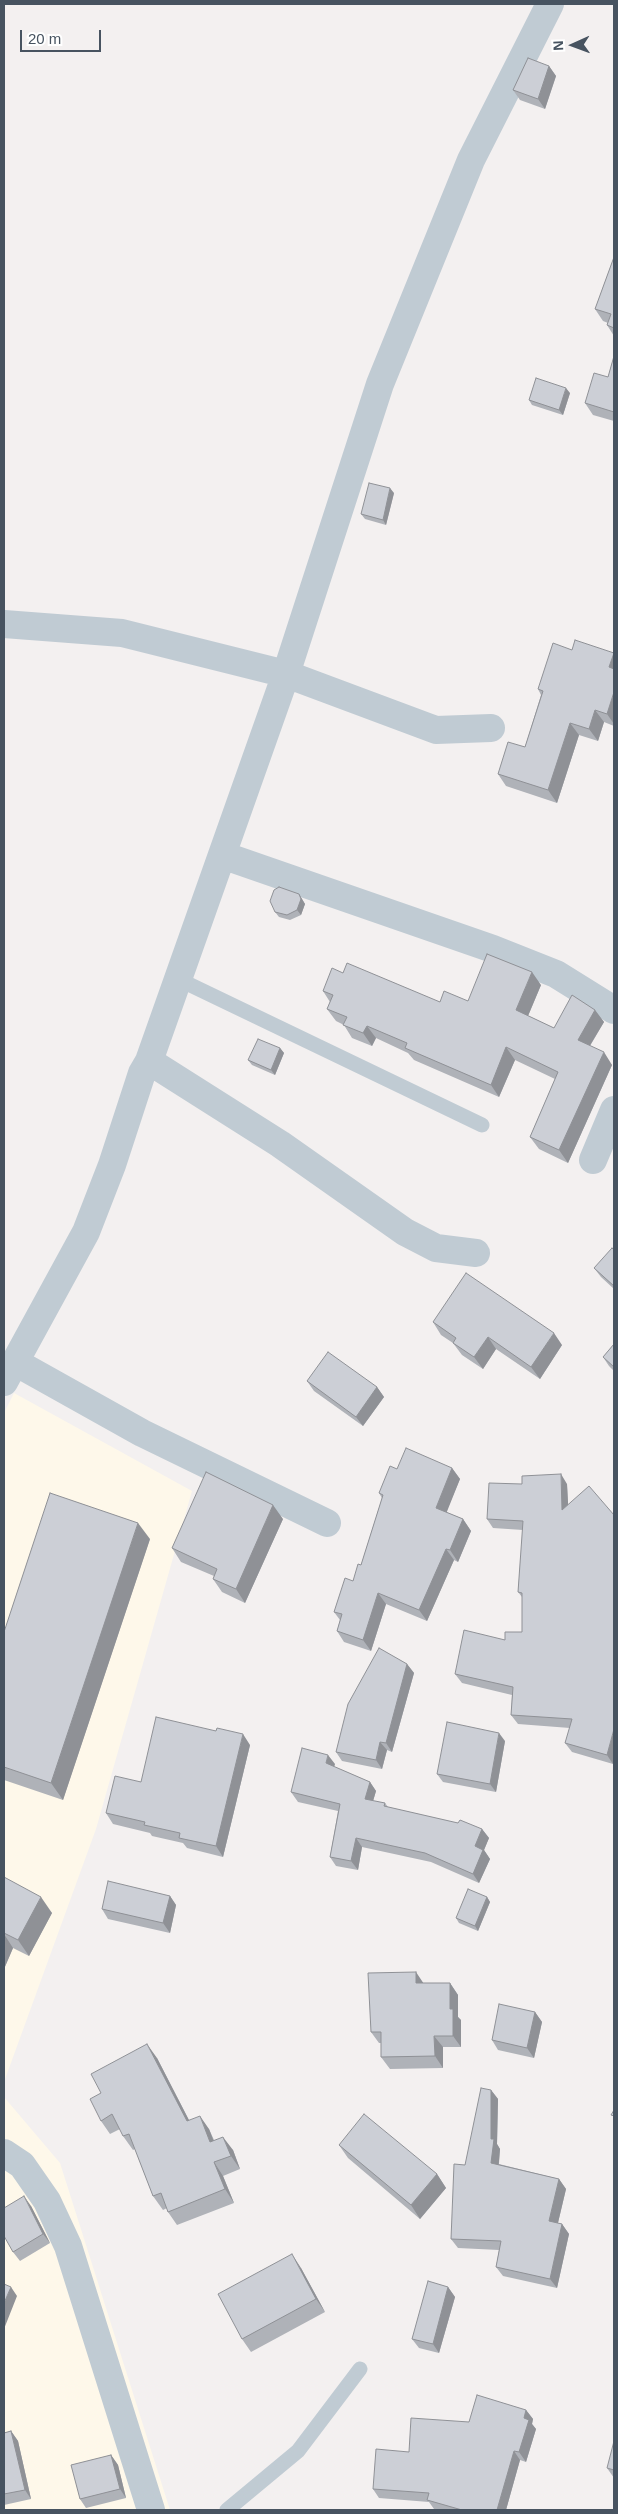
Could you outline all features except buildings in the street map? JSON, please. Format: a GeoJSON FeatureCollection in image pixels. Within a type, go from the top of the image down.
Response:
{"type":"FeatureCollection","features":[{"type":"Feature","properties":{"kind":"street"},"geometry":{"type":"LineString","coordinates":[[327,1523],[142,1432],[9,1372],[86,1232],[112,1165],[142,1073],[149,1061],[286,674],[384,375],[471,160],[550,4]]}},
{"type":"Feature","properties":{"kind":"street"},"geometry":{"type":"LineString","coordinates":[[4,624],[122,633],[286,674],[436,730],[491,728]]}},
{"type":"Feature","properties":{"kind":"street"},"geometry":{"type":"LineString","coordinates":[[222,855],[493,949],[556,974],[614,1010]]}},
{"type":"Feature","properties":{"kind":"street"},"geometry":{"type":"LineString","coordinates":[[149,1061],[280,1144],[406,1232],[436,1248],[476,1252]]}},
{"type":"Feature","properties":{"kind":"street"},"geometry":{"type":"LineString","coordinates":[[593,1160],[614,1110]]}},
{"type":"Feature","properties":{"kind":"street"},"geometry":{"type":"LineString","coordinates":[[4,2153],[22,2165],[32,2179],[47,2201],[68,2246],[151,2510]]}},
{"type":"Feature","properties":{"kind":"lane"},"geometry":{"type":"LineString","coordinates":[[178,979],[482,1125]]}},
{"type":"Feature","properties":{"kind":"lane"},"geometry":{"type":"LineString","coordinates":[[227,2510],[298,2451],[360,2369]]}},
{"type":"Feature","properties":{"kind":"shaded area"},"geometry":{"type":"Polygon","coordinates":[[[14,1393],[192,1491],[96,1829],[4,2082],[4,1413],[14,1393]]]}},
{"type":"Feature","properties":{"kind":"shaded area"},"geometry":{"type":"Polygon","coordinates":[[[4,2097],[60,2163],[170,2510],[4,2510],[4,2097]]]}}]}
